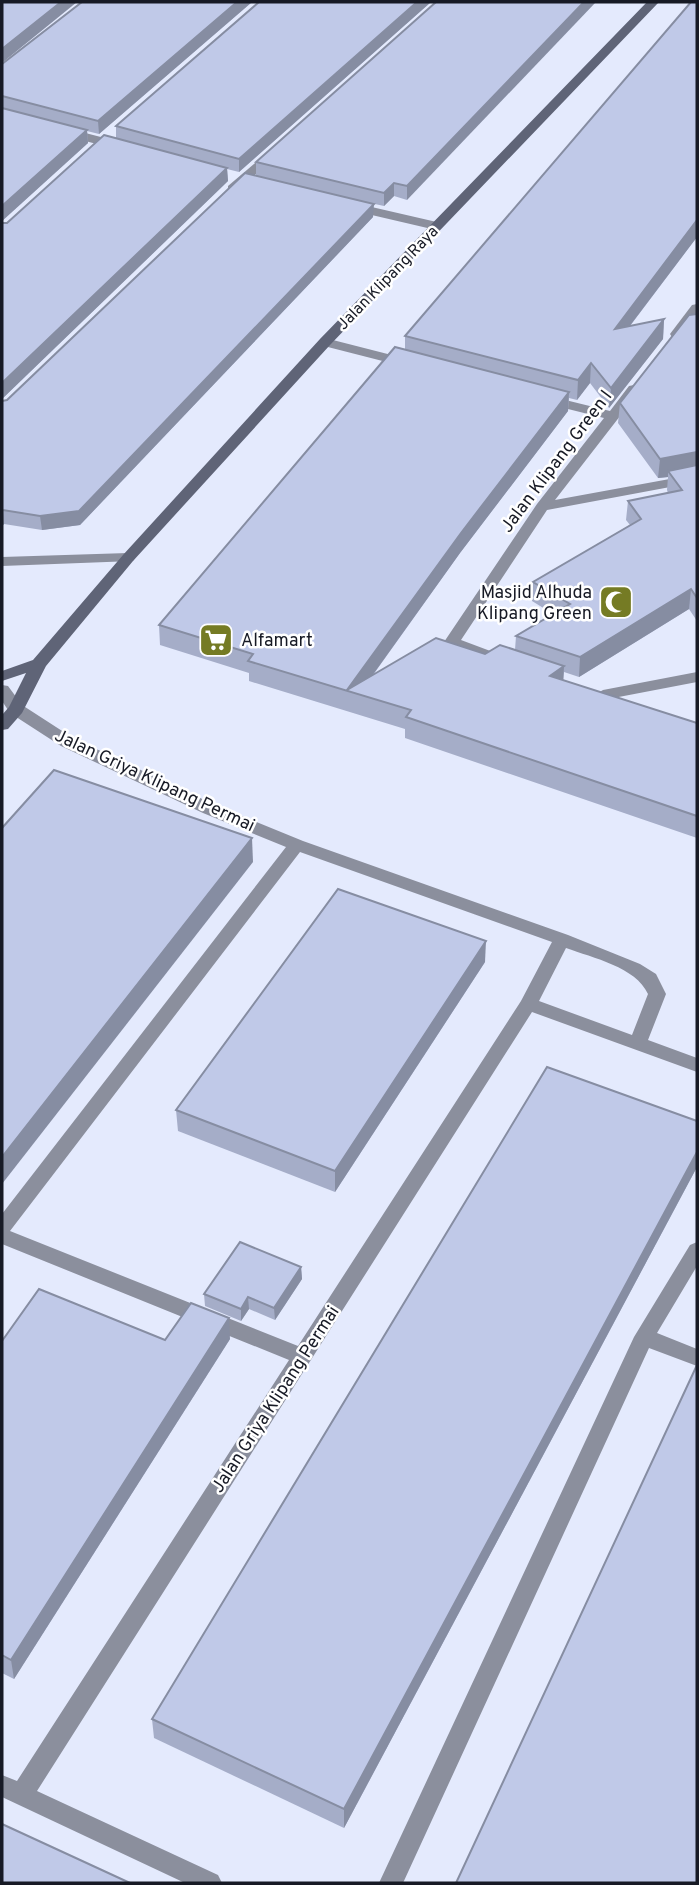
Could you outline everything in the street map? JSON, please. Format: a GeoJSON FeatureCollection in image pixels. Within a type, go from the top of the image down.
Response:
{"type":"FeatureCollection","features":[{"type":"Feature","properties":{"kind":"main road","name":"Jalan Klipang Raya"},"geometry":{"type":"LineString","coordinates":[[2,725],[16,709],[39,664],[128,558],[325,342],[653,2]]}},
{"type":"Feature","properties":{"kind":"main road"},"geometry":{"type":"LineString","coordinates":[[2,676],[39,664]]}},
{"type":"Feature","properties":{"kind":"street"},"geometry":{"type":"LineString","coordinates":[[52,128],[107,137],[128,148]]}},
{"type":"Feature","properties":{"kind":"street"},"geometry":{"type":"LineString","coordinates":[[88,153],[107,137]]}},
{"type":"Feature","properties":{"kind":"street"},"geometry":{"type":"LineString","coordinates":[[221,199],[282,144]]}},
{"type":"Feature","properties":{"kind":"street"},"geometry":{"type":"LineString","coordinates":[[335,202],[436,226]]}},
{"type":"Feature","properties":{"kind":"street"},"geometry":{"type":"LineString","coordinates":[[663,351],[697,307]]}},
{"type":"Feature","properties":{"kind":"street"},"geometry":{"type":"LineString","coordinates":[[325,342],[427,368]]}},
{"type":"Feature","properties":{"kind":"street","name":"Jalan Klipang Green I"},"geometry":{"type":"LineString","coordinates":[[512,664],[452,642],[542,507],[647,373]]}},
{"type":"Feature","properties":{"kind":"street"},"geometry":{"type":"LineString","coordinates":[[526,393],[613,416]]}},
{"type":"Feature","properties":{"kind":"street"},"geometry":{"type":"LineString","coordinates":[[542,507],[697,478]]}},
{"type":"Feature","properties":{"kind":"street"},"geometry":{"type":"LineString","coordinates":[[2,562],[128,558]]}},
{"type":"Feature","properties":{"kind":"street"},"geometry":{"type":"LineString","coordinates":[[638,706],[596,692],[697,677]]}},
{"type":"Feature","properties":{"kind":"street"},"geometry":{"type":"LineString","coordinates":[[2,690],[16,709]]}},
{"type":"Feature","properties":{"kind":"street","name":"Jalan Griya Klipang Permai"},"geometry":{"type":"LineString","coordinates":[[16,709],[67,742],[209,809],[297,845],[562,939],[634,968],[650,978],[657,994],[638,1043]]}},
{"type":"Feature","properties":{"kind":"street"},"geometry":{"type":"LineString","coordinates":[[2,1228],[297,845]]}},
{"type":"Feature","properties":{"kind":"street","name":"Jalan Griya Klipang Permai"},"geometry":{"type":"LineString","coordinates":[[210,1883],[11,1790],[302,1357],[528,1004],[562,939]]}},
{"type":"Feature","properties":{"kind":"street"},"geometry":{"type":"LineString","coordinates":[[528,1004],[697,1065]]}},
{"type":"Feature","properties":{"kind":"street"},"geometry":{"type":"LineString","coordinates":[[2,1236],[302,1357]]}},
{"type":"Feature","properties":{"kind":"street"},"geometry":{"type":"LineString","coordinates":[[391,1883],[644,1337],[697,1250]]}},
{"type":"Feature","properties":{"kind":"street"},"geometry":{"type":"LineString","coordinates":[[644,1337],[697,1358]]}},
{"type":"Feature","properties":{"kind":"building"},"geometry":{"type":"Polygon","coordinates":[[[2,2],[61,2],[2,49],[2,2]]]}},
{"type":"Feature","properties":{"kind":"building"},"geometry":{"type":"Polygon","coordinates":[[[82,2],[237,2],[98,121],[2,96],[2,64],[82,2]]]}},
{"type":"Feature","properties":{"kind":"building"},"geometry":{"type":"Polygon","coordinates":[[[259,2],[417,2],[239,159],[116,126],[259,2]]]}},
{"type":"Feature","properties":{"kind":"building"},"geometry":{"type":"Polygon","coordinates":[[[436,2],[584,2],[407,186],[394,183],[384,193],[256,162],[436,2]]]}},
{"type":"Feature","properties":{"kind":"building"},"geometry":{"type":"Polygon","coordinates":[[[691,2],[697,2],[697,220],[615,329],[664,319],[611,388],[591,363],[578,380],[405,336],[691,2]]]}},
{"type":"Feature","properties":{"kind":"building"},"geometry":{"type":"Polygon","coordinates":[[[2,108],[87,130],[2,206],[2,108]]]}},
{"type":"Feature","properties":{"kind":"building"},"geometry":{"type":"Polygon","coordinates":[[[104,135],[227,168],[2,383],[2,223],[7,223],[104,135]]]}},
{"type":"Feature","properties":{"kind":"building"},"geometry":{"type":"Polygon","coordinates":[[[245,173],[374,204],[79,511],[40,516],[2,511],[2,401],[7,400],[245,173]]]}},
{"type":"Feature","properties":{"kind":"building"},"geometry":{"type":"Polygon","coordinates":[[[697,314],[697,452],[660,459],[620,403],[689,315],[697,314]]]}},
{"type":"Feature","properties":{"kind":"building"},"geometry":{"type":"Polygon","coordinates":[[[395,347],[569,392],[461,533],[347,690],[436,638],[485,654],[500,645],[564,666],[550,676],[697,723],[697,816],[406,717],[411,710],[248,661],[253,654],[159,625],[395,347]]]}},
{"type":"Feature","properties":{"kind":"building"},"geometry":{"type":"Polygon","coordinates":[[[697,465],[697,598],[691,589],[580,657],[516,636],[570,604],[533,582],[641,519],[628,501],[682,490],[668,471],[697,465]]]}},
{"type":"Feature","properties":{"kind":"building"},"geometry":{"type":"Polygon","coordinates":[[[54,770],[252,838],[2,1157],[2,828],[54,770]]]}},
{"type":"Feature","properties":{"kind":"building"},"geometry":{"type":"Polygon","coordinates":[[[338,889],[486,941],[335,1171],[176,1110],[338,889]]]}},
{"type":"Feature","properties":{"kind":"building"},"geometry":{"type":"Polygon","coordinates":[[[547,1067],[697,1121],[697,1152],[344,1809],[152,1719],[547,1067]]]}},
{"type":"Feature","properties":{"kind":"building"},"geometry":{"type":"Polygon","coordinates":[[[240,1242],[301,1267],[274,1308],[248,1297],[241,1309],[204,1294],[240,1242]]]}},
{"type":"Feature","properties":{"kind":"building"},"geometry":{"type":"Polygon","coordinates":[[[39,1289],[165,1340],[191,1303],[229,1318],[11,1660],[2,1655],[2,1341],[39,1289]]]}},
{"type":"Feature","properties":{"kind":"building"},"geometry":{"type":"Polygon","coordinates":[[[697,1365],[697,1883],[456,1883],[697,1365]]]}},
{"type":"Feature","properties":{"kind":"building"},"geometry":{"type":"Polygon","coordinates":[[[2,1824],[130,1883],[2,1883],[2,1824]]]}},
{"type":"Feature","properties":{"kind":"place","name":"Masjid Alhuda Klipang Green"},"geometry":{"type":"Point","coordinates":[616,602]}},
{"type":"Feature","properties":{"kind":"place","name":"Alfamart"},"geometry":{"type":"Point","coordinates":[216,640]}}]}
